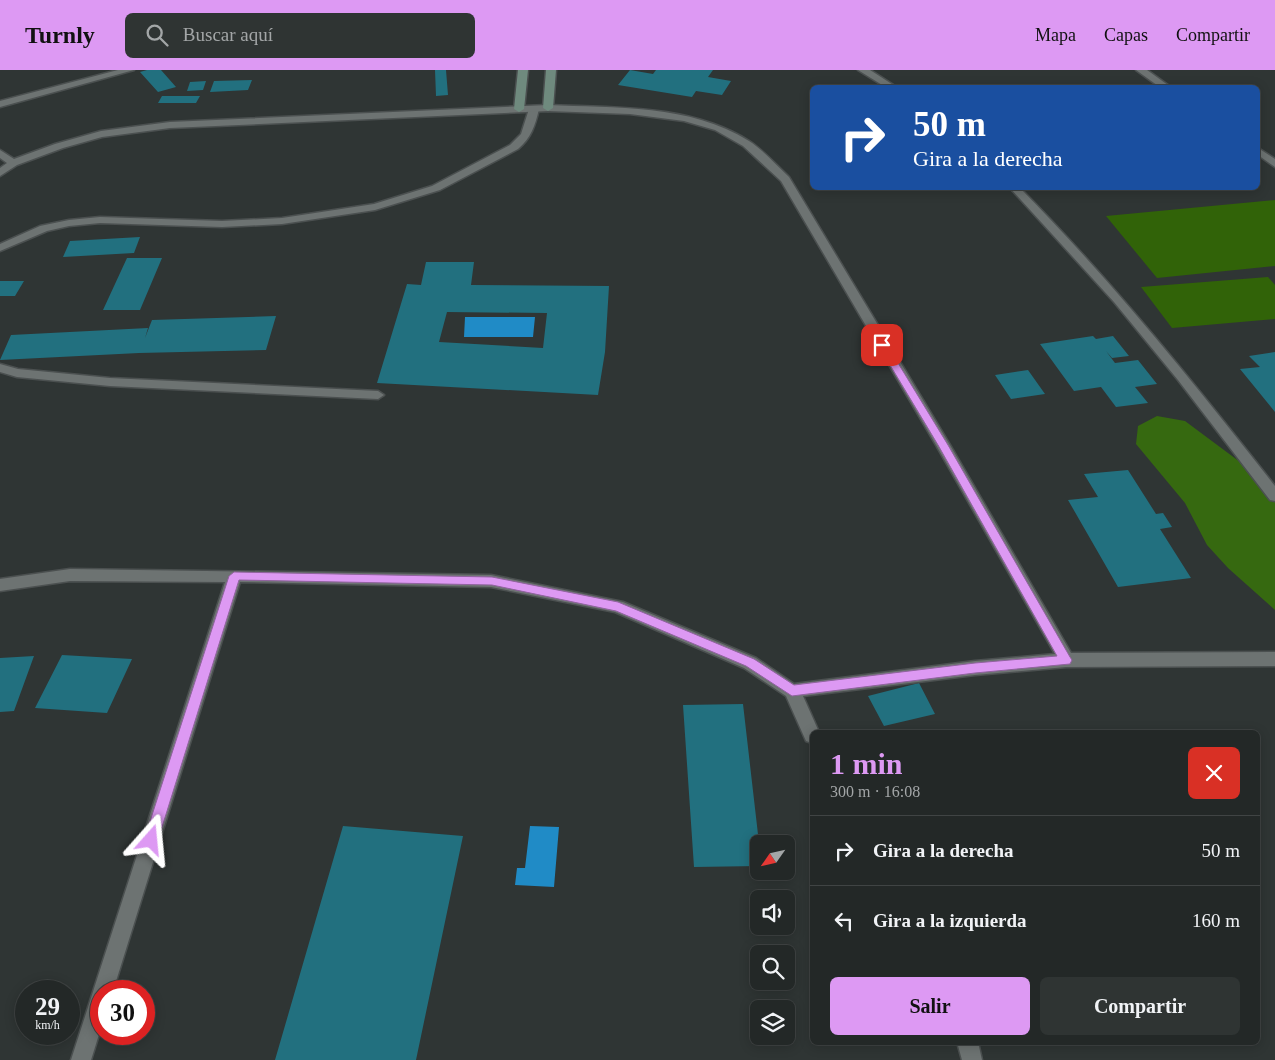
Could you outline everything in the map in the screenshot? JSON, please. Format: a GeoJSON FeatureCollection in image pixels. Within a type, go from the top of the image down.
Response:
{"type":"FeatureCollection","features":[{"type":"Feature","properties":{"kind":"street"},"geometry":{"type":"LineString","coordinates":[[0,104],[129,70]]}},
{"type":"Feature","properties":{"kind":"street"},"geometry":{"type":"LineString","coordinates":[[519,109],[523,70]]}},
{"type":"Feature","properties":{"kind":"street"},"geometry":{"type":"LineString","coordinates":[[548,108],[551,70]]}},
{"type":"Feature","properties":{"kind":"street"},"geometry":{"type":"LineString","coordinates":[[863,70],[889,85]]}},
{"type":"Feature","properties":{"kind":"street"},"geometry":{"type":"LineString","coordinates":[[1141,70],[1164,85]]}},
{"type":"Feature","properties":{"kind":"street"},"geometry":{"type":"LineString","coordinates":[[0,173],[13,163],[59,146],[101,134],[170,126],[548,108],[630,111],[685,118],[718,128],[747,144],[785,179],[943,445],[1066,660]]}},
{"type":"Feature","properties":{"kind":"street"},"geometry":{"type":"LineString","coordinates":[[0,248],[44,228],[68,223],[100,220],[222,224],[274,222],[326,216],[375,207],[436,188],[514,147],[528,133],[534,109]]}},
{"type":"Feature","properties":{"kind":"street"},"geometry":{"type":"LineString","coordinates":[[1260,153],[1275,164]]}},
{"type":"Feature","properties":{"kind":"street"},"geometry":{"type":"LineString","coordinates":[[0,154],[13,163]]}},
{"type":"Feature","properties":{"kind":"street"},"geometry":{"type":"LineString","coordinates":[[1018,190],[1053,225],[1098,276],[1196,394],[1275,496]]}},
{"type":"Feature","properties":{"kind":"street"},"geometry":{"type":"LineString","coordinates":[[0,368],[17,373],[110,382],[378,395]]}},
{"type":"Feature","properties":{"kind":"street"},"geometry":{"type":"LineString","coordinates":[[0,584],[70,575],[492,581],[618,606],[750,663],[792,691],[810,732]]}},
{"type":"Feature","properties":{"kind":"street"},"geometry":{"type":"LineString","coordinates":[[106,980],[234,576]]}},
{"type":"Feature","properties":{"kind":"street"},"geometry":{"type":"LineString","coordinates":[[792,691],[975,668],[1066,660],[1275,659]]}},
{"type":"Feature","properties":{"kind":"street"},"geometry":{"type":"LineString","coordinates":[[81,1060],[90,1031]]}},
{"type":"Feature","properties":{"kind":"street"},"geometry":{"type":"LineString","coordinates":[[969,1045],[972,1060]]}},
{"type":"Feature","properties":{"kind":"green space"},"geometry":{"type":"Polygon","coordinates":[[[1275,200],[1275,266],[1157,278],[1106,216],[1275,200]]]}},
{"type":"Feature","properties":{"kind":"green space"},"geometry":{"type":"Polygon","coordinates":[[[1268,277],[1275,285],[1275,319],[1172,328],[1141,287],[1268,277]]]}},
{"type":"Feature","properties":{"kind":"green space"},"geometry":{"type":"Polygon","coordinates":[[[1157,416],[1185,421],[1275,488],[1275,610],[1228,568],[1207,545],[1185,503],[1136,444],[1138,426],[1157,416]]]}},
{"type":"Feature","properties":{"kind":"water"},"geometry":{"type":"Polygon","coordinates":[[[465,317],[535,317],[533,337],[464,337],[465,317]]]}},
{"type":"Feature","properties":{"kind":"water"},"geometry":{"type":"Polygon","coordinates":[[[530,826],[559,827],[554,887],[515,885],[517,868],[525,868],[530,826]]]}},
{"type":"Feature","properties":{"kind":"building"},"geometry":{"type":"Polygon","coordinates":[[[161,70],[176,87],[158,92],[140,72],[161,70]]]}},
{"type":"Feature","properties":{"kind":"building"},"geometry":{"type":"Polygon","coordinates":[[[435,70],[446,70],[448,95],[436,96],[435,70]]]}},
{"type":"Feature","properties":{"kind":"building"},"geometry":{"type":"Polygon","coordinates":[[[630,70],[653,74],[656,70],[713,70],[708,77],[731,81],[722,95],[696,91],[692,97],[618,85],[630,70]]]}},
{"type":"Feature","properties":{"kind":"building"},"geometry":{"type":"Polygon","coordinates":[[[252,80],[248,90],[210,92],[214,81],[252,80]]]}},
{"type":"Feature","properties":{"kind":"building"},"geometry":{"type":"Polygon","coordinates":[[[206,81],[203,90],[187,91],[190,82],[206,81]]]}},
{"type":"Feature","properties":{"kind":"building"},"geometry":{"type":"Polygon","coordinates":[[[162,96],[200,96],[196,103],[158,103],[162,96]]]}},
{"type":"Feature","properties":{"kind":"building"},"geometry":{"type":"Polygon","coordinates":[[[140,237],[134,253],[63,257],[70,241],[140,237]]]}},
{"type":"Feature","properties":{"kind":"building"},"geometry":{"type":"Polygon","coordinates":[[[127,258],[162,258],[140,310],[103,310],[127,258]]]}},
{"type":"Feature","properties":{"kind":"building"},"geometry":{"type":"Polygon","coordinates":[[[426,262],[474,262],[471,285],[609,286],[605,352],[598,395],[377,383],[407,284],[421,285],[426,262]],[[447,312],[439,342],[543,348],[547,313],[447,312]]]}},
{"type":"Feature","properties":{"kind":"building"},"geometry":{"type":"Polygon","coordinates":[[[0,281],[24,281],[15,296],[0,296],[0,281]]]}},
{"type":"Feature","properties":{"kind":"building"},"geometry":{"type":"Polygon","coordinates":[[[276,316],[266,350],[139,353],[0,360],[11,335],[148,328],[145,338],[152,320],[276,316]]]}},
{"type":"Feature","properties":{"kind":"building"},"geometry":{"type":"Polygon","coordinates":[[[1093,336],[1096,339],[1113,336],[1129,356],[1112,358],[1106,351],[1115,363],[1138,360],[1157,384],[1135,387],[1148,403],[1116,407],[1101,387],[1074,391],[1040,344],[1093,336]]]}},
{"type":"Feature","properties":{"kind":"building"},"geometry":{"type":"Polygon","coordinates":[[[1275,352],[1275,412],[1240,369],[1260,367],[1249,356],[1275,352]]]}},
{"type":"Feature","properties":{"kind":"building"},"geometry":{"type":"Polygon","coordinates":[[[1028,370],[1045,394],[1011,399],[995,375],[1028,370]]]}},
{"type":"Feature","properties":{"kind":"building"},"geometry":{"type":"Polygon","coordinates":[[[1128,470],[1156,514],[1163,513],[1172,527],[1160,529],[1191,578],[1118,587],[1068,500],[1098,497],[1084,474],[1128,470]]]}},
{"type":"Feature","properties":{"kind":"building"},"geometry":{"type":"Polygon","coordinates":[[[62,655],[132,659],[107,713],[35,708],[62,655]]]}},
{"type":"Feature","properties":{"kind":"building"},"geometry":{"type":"Polygon","coordinates":[[[34,656],[14,711],[0,712],[0,658],[34,656]]]}},
{"type":"Feature","properties":{"kind":"building"},"geometry":{"type":"Polygon","coordinates":[[[919,683],[935,714],[884,726],[868,696],[919,683]]]}},
{"type":"Feature","properties":{"kind":"building"},"geometry":{"type":"Polygon","coordinates":[[[743,704],[758,835],[750,835],[750,866],[694,867],[683,705],[743,704]]]}},
{"type":"Feature","properties":{"kind":"building"},"geometry":{"type":"Polygon","coordinates":[[[343,826],[463,836],[416,1060],[275,1060],[343,826]]]}},
{"type":"Feature","properties":{"kind":"route"},"geometry":{"type":"LineString","coordinates":[[151,840],[234,576],[492,581],[618,606],[750,663],[792,691],[975,668],[1066,660],[943,445],[882,345]]}}]}
